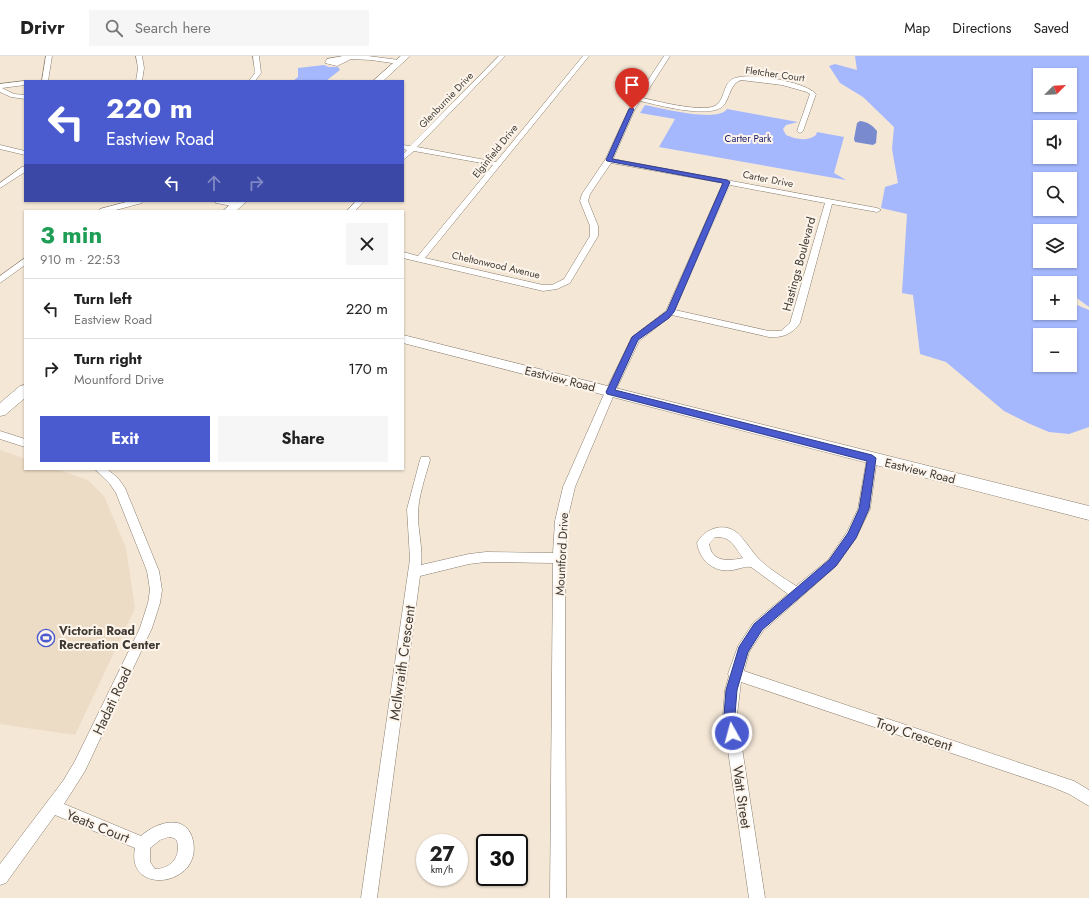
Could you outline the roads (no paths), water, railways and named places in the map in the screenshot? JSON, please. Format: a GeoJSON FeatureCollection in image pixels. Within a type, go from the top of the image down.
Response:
{"type":"FeatureCollection","features":[{"type":"Feature","properties":{"kind":"main road"},"geometry":{"type":"LineString","coordinates":[[379,80],[403,59]]}},
{"type":"Feature","properties":{"kind":"main road","name":"Eastview Road"},"geometry":{"type":"LineString","coordinates":[[404,339],[1089,513]]}},
{"type":"Feature","properties":{"kind":"main road"},"geometry":{"type":"LineString","coordinates":[[0,411],[24,391]]}},
{"type":"Feature","properties":{"kind":"street"},"geometry":{"type":"LineString","coordinates":[[43,80],[49,56]]}},
{"type":"Feature","properties":{"kind":"street"},"geometry":{"type":"LineString","coordinates":[[139,56],[141,68],[139,80]]}},
{"type":"Feature","properties":{"kind":"street"},"geometry":{"type":"LineString","coordinates":[[253,80],[258,73],[256,56]]}},
{"type":"Feature","properties":{"kind":"street"},"geometry":{"type":"LineString","coordinates":[[346,58],[364,56],[403,59]]}},
{"type":"Feature","properties":{"kind":"street","name":"Glenburnie Drive"},"geometry":{"type":"LineString","coordinates":[[404,157],[502,56]]}},
{"type":"Feature","properties":{"kind":"street","name":"Elginfield Drive"},"geometry":{"type":"LineString","coordinates":[[420,259],[586,56]]}},
{"type":"Feature","properties":{"kind":"street","name":"Cheltonwood Avenue"},"geometry":{"type":"LineString","coordinates":[[404,255],[543,288],[562,285],[567,281],[594,236],[594,226],[584,201],[586,194],[609,160],[638,99],[667,56]]}},
{"type":"Feature","properties":{"kind":"street","name":"Fletcher Court"},"geometry":{"type":"LineString","coordinates":[[638,99],[703,111],[719,107],[732,82],[735,80],[746,78],[802,87],[811,91],[813,94],[800,131]]}},
{"type":"Feature","properties":{"kind":"street"},"geometry":{"type":"LineString","coordinates":[[0,88],[24,83]]}},
{"type":"Feature","properties":{"kind":"street"},"geometry":{"type":"LineString","coordinates":[[0,88],[13,96],[24,97]]}},
{"type":"Feature","properties":{"kind":"street"},"geometry":{"type":"LineString","coordinates":[[404,146],[497,164]]}},
{"type":"Feature","properties":{"kind":"street"},"geometry":{"type":"LineString","coordinates":[[0,147],[24,153]]}},
{"type":"Feature","properties":{"kind":"street","name":"Carter Drive"},"geometry":{"type":"LineString","coordinates":[[609,160],[877,210]]}},
{"type":"Feature","properties":{"kind":"street"},"geometry":{"type":"LineString","coordinates":[[0,186],[24,170]]}},
{"type":"Feature","properties":{"kind":"street","name":"Mountford Drive"},"geometry":{"type":"LineString","coordinates":[[558,898],[559,558],[561,521],[569,487],[610,392],[635,339],[670,312],[727,182]]}},
{"type":"Feature","properties":{"kind":"street","name":"Hastings Boulevard"},"geometry":{"type":"LineString","coordinates":[[670,312],[769,334],[778,334],[791,329],[795,323],[828,201]]}},
{"type":"Feature","properties":{"kind":"street"},"geometry":{"type":"LineString","coordinates":[[107,210],[135,202]]}},
{"type":"Feature","properties":{"kind":"street"},"geometry":{"type":"LineString","coordinates":[[222,202],[236,206]]}},
{"type":"Feature","properties":{"kind":"street"},"geometry":{"type":"LineString","coordinates":[[352,210],[359,202]]}},
{"type":"Feature","properties":{"kind":"street"},"geometry":{"type":"LineString","coordinates":[[0,280],[24,262]]}},
{"type":"Feature","properties":{"kind":"street"},"geometry":{"type":"LineString","coordinates":[[0,435],[24,443]]}},
{"type":"Feature","properties":{"kind":"street","name":"Watt Street"},"geometry":{"type":"LineString","coordinates":[[757,898],[730,715],[732,690],[736,674],[743,650],[758,627],[832,563],[852,535],[864,509],[872,458]]}},
{"type":"Feature","properties":{"kind":"street","name":"McIlwraith Crescent"},"geometry":{"type":"LineString","coordinates":[[368,898],[414,572],[417,546],[413,510],[425,460]]}},
{"type":"Feature","properties":{"kind":"street","name":"Hadati Road"},"geometry":{"type":"LineString","coordinates":[[0,877],[53,806],[80,766],[146,628],[154,603],[156,590],[153,571],[124,498],[114,481],[101,470]]}},
{"type":"Feature","properties":{"kind":"street"},"geometry":{"type":"LineString","coordinates":[[414,572],[469,559],[486,557],[559,558]]}},
{"type":"Feature","properties":{"kind":"street"},"geometry":{"type":"LineString","coordinates":[[755,563],[796,593]]}},
{"type":"Feature","properties":{"kind":"street","name":"Troy Crescent"},"geometry":{"type":"LineString","coordinates":[[736,674],[1052,780],[1074,788],[1089,799]]}},
{"type":"Feature","properties":{"kind":"street","name":"Yeats Court"},"geometry":{"type":"LineString","coordinates":[[53,806],[67,814],[143,844]]}},
{"type":"Feature","properties":{"kind":"place","name":"Victoria Road Recreation Center"},"geometry":{"type":"Point","coordinates":[46,638]}},
{"type":"Feature","properties":{"kind":"park label","name":"Carter Park"},"geometry":{"type":"Point","coordinates":[748,138]}}]}
